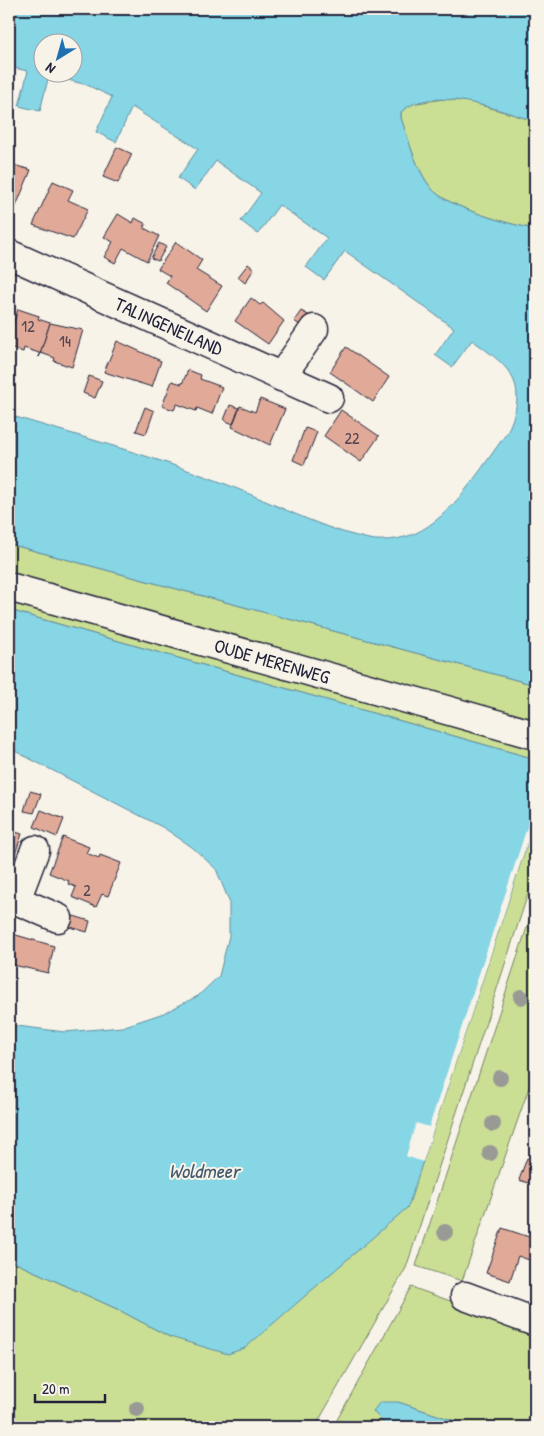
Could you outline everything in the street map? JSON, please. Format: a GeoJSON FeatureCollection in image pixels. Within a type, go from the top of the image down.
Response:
{"type":"FeatureCollection","features":[{"type":"Feature","properties":{"kind":"street","name":"TALINGENEILAND"},"geometry":{"type":"LineString","coordinates":[[9,254],[329,398]]}},
{"type":"Feature","properties":{"kind":"street"},"geometry":{"type":"LineString","coordinates":[[281,377],[314,329]]}},
{"type":"Feature","properties":{"kind":"street","name":"OUDE MERENWEG"},"geometry":{"type":"LineString","coordinates":[[9,587],[535,735]]}},
{"type":"Feature","properties":{"kind":"street"},"geometry":{"type":"LineString","coordinates":[[35,850],[12,898],[58,918]]}},
{"type":"Feature","properties":{"kind":"street"},"geometry":{"type":"LineString","coordinates":[[465,1296],[535,1322]]}},
{"type":"Feature","properties":{"kind":"green space"},"geometry":{"type":"Polygon","coordinates":[[[444,99],[470,102],[535,121],[535,229],[511,224],[465,209],[440,196],[426,181],[414,155],[401,118],[401,112],[410,104],[444,99]]]}},
{"type":"Feature","properties":{"kind":"green space"},"geometry":{"type":"Polygon","coordinates":[[[9,544],[535,685],[535,727],[9,576],[9,544]]]}},
{"type":"Feature","properties":{"kind":"green space"},"geometry":{"type":"Polygon","coordinates":[[[9,599],[535,745],[535,759],[9,610],[9,599]]]}},
{"type":"Feature","properties":{"kind":"green space"},"geometry":{"type":"Polygon","coordinates":[[[535,819],[535,872],[406,1268],[315,1427],[9,1427],[9,1260],[117,1309],[170,1337],[423,1162],[535,819]]]}},
{"type":"Feature","properties":{"kind":"green space"},"geometry":{"type":"Polygon","coordinates":[[[535,903],[534,1073],[462,1281],[416,1266],[535,903]]]}},
{"type":"Feature","properties":{"kind":"green space"},"geometry":{"type":"Polygon","coordinates":[[[411,1287],[535,1331],[535,1427],[473,1427],[398,1402],[380,1422],[387,1427],[333,1427],[411,1287]]]}},
{"type":"Feature","properties":{"kind":"water"},"geometry":{"type":"Polygon","coordinates":[[[9,9],[535,9],[535,121],[485,106],[448,99],[430,100],[414,104],[401,112],[401,118],[414,155],[426,181],[440,196],[465,209],[511,224],[535,229],[535,685],[9,544],[9,415],[183,468],[348,534],[374,540],[386,540],[398,539],[414,534],[441,516],[454,503],[466,490],[507,433],[514,416],[517,401],[513,378],[497,359],[472,340],[452,367],[435,355],[454,328],[345,251],[324,280],[306,267],[327,238],[279,205],[258,234],[241,221],[261,193],[216,161],[195,190],[178,178],[198,149],[132,107],[116,142],[96,132],[112,97],[87,85],[76,82],[82,82],[82,32],[32,32],[32,82],[47,82],[40,111],[19,106],[28,71],[9,67],[9,9]]]}},
{"type":"Feature","properties":{"kind":"water","name":"Woldmeer"},"geometry":{"type":"Polygon","coordinates":[[[9,610],[535,759],[535,819],[408,1207],[245,1348],[228,1354],[170,1337],[117,1309],[9,1260],[9,1025],[65,1032],[122,1027],[164,1013],[198,996],[219,976],[229,936],[229,901],[216,869],[192,847],[164,828],[9,748],[9,610]]]}},
{"type":"Feature","properties":{"kind":"water"},"geometry":{"type":"Polygon","coordinates":[[[380,1402],[398,1402],[473,1427],[387,1427],[373,1411],[380,1402]]]}},
{"type":"Feature","properties":{"kind":"pier"},"geometry":{"type":"Polygon","coordinates":[[[535,803],[535,819],[423,1162],[406,1156],[416,1123],[429,1127],[535,803]]]}},
{"type":"Feature","properties":{"kind":"building"},"geometry":{"type":"Polygon","coordinates":[[[117,147],[132,154],[118,183],[103,177],[117,147]]]}},
{"type":"Feature","properties":{"kind":"building"},"geometry":{"type":"Polygon","coordinates":[[[10,164],[31,170],[9,223],[9,167],[10,164]]]}},
{"type":"Feature","properties":{"kind":"building"},"geometry":{"type":"Polygon","coordinates":[[[53,181],[73,190],[68,200],[88,209],[73,239],[33,225],[53,181]]]}},
{"type":"Feature","properties":{"kind":"building"},"geometry":{"type":"Polygon","coordinates":[[[118,214],[133,223],[135,218],[146,224],[144,228],[159,236],[147,261],[123,248],[115,263],[104,257],[113,242],[104,237],[118,214]]]}},
{"type":"Feature","properties":{"kind":"building"},"geometry":{"type":"Polygon","coordinates":[[[176,242],[202,260],[196,270],[222,286],[206,311],[166,283],[170,276],[158,269],[176,242]]]}},
{"type":"Feature","properties":{"kind":"building"},"geometry":{"type":"Polygon","coordinates":[[[159,243],[166,247],[158,261],[151,258],[159,243]]]}},
{"type":"Feature","properties":{"kind":"building"},"geometry":{"type":"Polygon","coordinates":[[[248,264],[254,269],[245,283],[238,277],[248,264]]]}},
{"type":"Feature","properties":{"kind":"building"},"geometry":{"type":"Polygon","coordinates":[[[251,298],[260,305],[263,303],[284,321],[268,344],[235,321],[251,298]]]}},
{"type":"Feature","properties":{"kind":"building"},"geometry":{"type":"Polygon","coordinates":[[[18,309],[39,316],[38,319],[50,323],[39,357],[39,353],[24,348],[23,352],[9,347],[9,337],[18,309]]]}},
{"type":"Feature","properties":{"kind":"building"},"geometry":{"type":"Polygon","coordinates":[[[301,311],[310,316],[303,327],[294,321],[301,311]]]}},
{"type":"Feature","properties":{"kind":"building"},"geometry":{"type":"Polygon","coordinates":[[[50,323],[83,330],[72,367],[54,361],[55,358],[41,353],[39,357],[50,323]]]}},
{"type":"Feature","properties":{"kind":"building"},"geometry":{"type":"Polygon","coordinates":[[[117,341],[161,361],[152,387],[104,372],[117,341]]]}},
{"type":"Feature","properties":{"kind":"building"},"geometry":{"type":"Polygon","coordinates":[[[346,347],[389,377],[373,402],[330,372],[346,347]]]}},
{"type":"Feature","properties":{"kind":"building"},"geometry":{"type":"Polygon","coordinates":[[[188,370],[201,375],[200,379],[222,387],[212,414],[197,408],[196,411],[177,404],[174,410],[162,406],[172,381],[182,384],[188,370]]]}},
{"type":"Feature","properties":{"kind":"building"},"geometry":{"type":"Polygon","coordinates":[[[89,376],[102,381],[95,398],[83,393],[89,376]]]}},
{"type":"Feature","properties":{"kind":"building"},"geometry":{"type":"Polygon","coordinates":[[[260,399],[285,409],[270,445],[232,427],[240,406],[255,412],[260,399]]]}},
{"type":"Feature","properties":{"kind":"building"},"geometry":{"type":"Polygon","coordinates":[[[230,405],[239,408],[233,424],[224,420],[230,405]]]}},
{"type":"Feature","properties":{"kind":"building"},"geometry":{"type":"Polygon","coordinates":[[[145,407],[154,411],[146,434],[136,431],[145,407]]]}},
{"type":"Feature","properties":{"kind":"building"},"geometry":{"type":"Polygon","coordinates":[[[341,410],[379,436],[361,462],[324,436],[341,410]]]}},
{"type":"Feature","properties":{"kind":"building"},"geometry":{"type":"Polygon","coordinates":[[[305,428],[317,432],[304,465],[293,460],[305,428]]]}},
{"type":"Feature","properties":{"kind":"building"},"geometry":{"type":"Polygon","coordinates":[[[30,791],[41,794],[34,813],[24,811],[30,791]]]}},
{"type":"Feature","properties":{"kind":"building"},"geometry":{"type":"Polygon","coordinates":[[[41,810],[64,819],[57,837],[34,827],[41,810]]]}},
{"type":"Feature","properties":{"kind":"building"},"geometry":{"type":"Polygon","coordinates":[[[9,830],[22,834],[15,854],[9,852],[9,830]]]}},
{"type":"Feature","properties":{"kind":"building"},"geometry":{"type":"Polygon","coordinates":[[[63,837],[89,847],[86,853],[99,858],[100,855],[121,863],[108,896],[102,894],[96,907],[72,897],[76,887],[68,884],[69,881],[49,873],[63,837]]]}},
{"type":"Feature","properties":{"kind":"building"},"geometry":{"type":"Polygon","coordinates":[[[67,914],[90,921],[87,932],[64,925],[67,914]]]}},
{"type":"Feature","properties":{"kind":"building"},"geometry":{"type":"Polygon","coordinates":[[[9,933],[54,946],[48,973],[9,964],[9,933]]]}},
{"type":"Feature","properties":{"kind":"building"},"geometry":{"type":"Polygon","coordinates":[[[527,1158],[535,1161],[535,1185],[519,1180],[527,1158]]]}},
{"type":"Feature","properties":{"kind":"building"},"geometry":{"type":"Polygon","coordinates":[[[502,1228],[535,1239],[532,1261],[518,1256],[510,1281],[486,1273],[502,1228]]]}}]}
